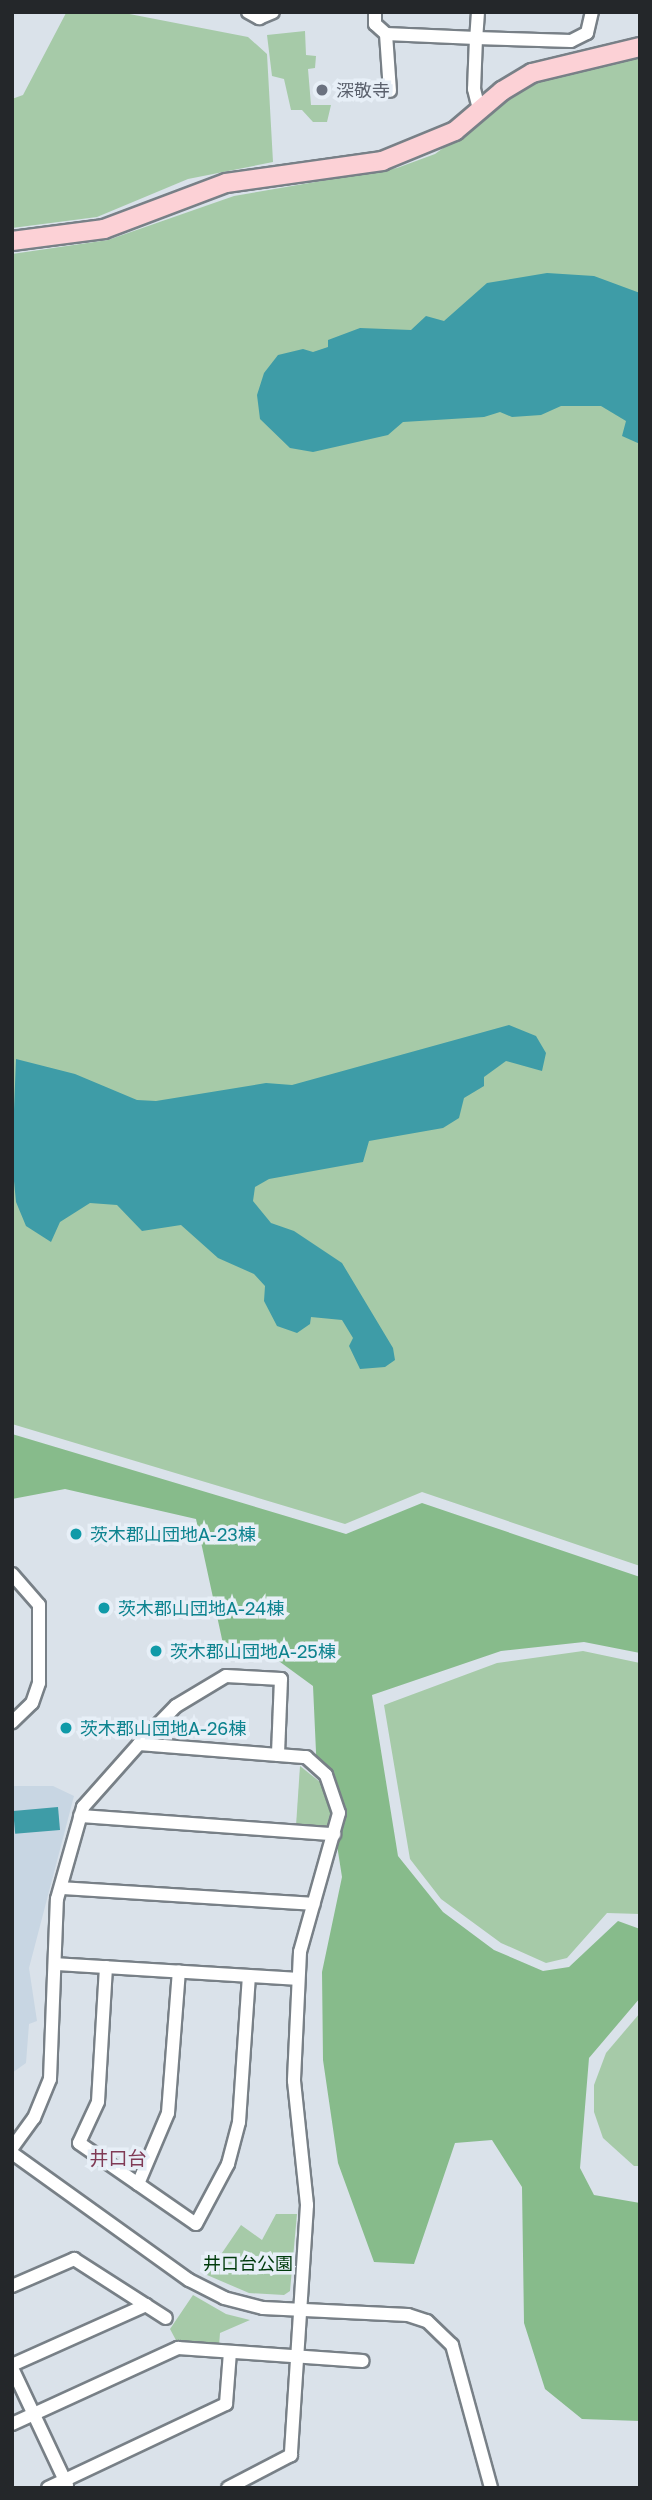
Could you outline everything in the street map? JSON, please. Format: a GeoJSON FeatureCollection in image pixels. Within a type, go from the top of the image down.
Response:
{"type":"FeatureCollection","features":[{"type":"Feature","properties":{"kind":"street"},"geometry":{"type":"LineString","coordinates":[[248,12],[259,18],[273,12]]}},
{"type":"Feature","properties":{"kind":"street"},"geometry":{"type":"LineString","coordinates":[[375,12],[375,24],[386,34],[571,41],[587,33],[592,12]]}},
{"type":"Feature","properties":{"kind":"street"},"geometry":{"type":"LineString","coordinates":[[478,12],[474,89],[479,109]]}},
{"type":"Feature","properties":{"kind":"street"},"geometry":{"type":"LineString","coordinates":[[386,34],[390,91]]}},
{"type":"Feature","properties":{"kind":"street"},"geometry":{"type":"LineString","coordinates":[[12,242],[104,229],[226,183],[382,161],[455,131],[479,109],[532,73],[640,47]]}},
{"type":"Feature","properties":{"kind":"street"},"geometry":{"type":"LineString","coordinates":[[12,1574],[39,1605],[39,1683],[32,1703],[12,1722]]}},
{"type":"Feature","properties":{"kind":"street"},"geometry":{"type":"LineString","coordinates":[[12,2148],[34,2118],[50,2079],[61,1888],[83,1807],[176,1706],[226,1676],[281,1679],[278,1755]]}},
{"type":"Feature","properties":{"kind":"street"},"geometry":{"type":"LineString","coordinates":[[139,1744],[306,1757],[326,1775],[340,1813],[300,1952],[294,2081],[307,2205],[291,2455],[228,2488]]}},
{"type":"Feature","properties":{"kind":"street"},"geometry":{"type":"LineString","coordinates":[[80,1816],[334,1834]]}},
{"type":"Feature","properties":{"kind":"street"},"geometry":{"type":"LineString","coordinates":[[61,1888],[313,1904]]}},
{"type":"Feature","properties":{"kind":"street"},"geometry":{"type":"LineString","coordinates":[[55,1964],[298,1979]]}},
{"type":"Feature","properties":{"kind":"street"},"geometry":{"type":"LineString","coordinates":[[106,1967],[98,2102],[79,2143],[196,2224],[213,2198],[239,2122],[249,1976]]}},
{"type":"Feature","properties":{"kind":"street"},"geometry":{"type":"LineString","coordinates":[[138,2184],[167,2113],[178,1971]]}},
{"type":"Feature","properties":{"kind":"street"},"geometry":{"type":"LineString","coordinates":[[12,2153],[189,2280],[224,2298],[263,2308],[408,2315],[427,2321],[452,2345],[491,2488]]}},
{"type":"Feature","properties":{"kind":"street"},"geometry":{"type":"LineString","coordinates":[[12,2286],[74,2259],[166,2318]]}},
{"type":"Feature","properties":{"kind":"street"},"geometry":{"type":"LineString","coordinates":[[66,2484],[12,2367],[146,2305]]}},
{"type":"Feature","properties":{"kind":"street"},"geometry":{"type":"LineString","coordinates":[[12,2424],[178,2348],[363,2361]]}},
{"type":"Feature","properties":{"kind":"street"},"geometry":{"type":"LineString","coordinates":[[48,2488],[66,2484],[226,2404],[230,2352]]}},
{"type":"Feature","properties":{"kind":"shaded area"},"geometry":{"type":"Polygon","coordinates":[[[12,1786],[53,1786],[74,1796],[29,1968],[37,2021],[29,2024],[26,2063],[12,2073],[12,1786]]]}},
{"type":"Feature","properties":{"kind":"green space"},"geometry":{"type":"Polygon","coordinates":[[[119,12],[248,37],[267,54],[273,162],[188,179],[97,217],[12,228],[12,99],[23,95],[66,13],[119,12]]]}},
{"type":"Feature","properties":{"kind":"green space"},"geometry":{"type":"Polygon","coordinates":[[[305,31],[306,55],[316,56],[315,68],[308,69],[311,105],[331,105],[327,122],[313,122],[302,110],[291,110],[284,79],[272,76],[267,35],[305,31]]]}},
{"type":"Feature","properties":{"kind":"green space"},"geometry":{"type":"Polygon","coordinates":[[[640,54],[640,1566],[422,1492],[345,1524],[12,1424],[12,254],[108,240],[234,196],[397,168],[435,154],[530,85],[561,72],[640,54]]]}},
{"type":"Feature","properties":{"kind":"green space"},"geometry":{"type":"Polygon","coordinates":[[[12,1434],[346,1534],[422,1503],[640,1577],[640,1653],[584,1642],[501,1651],[372,1695],[398,1856],[443,1912],[494,1950],[543,1971],[569,1967],[618,1921],[640,1929],[640,1998],[589,2058],[580,2168],[594,2195],[640,2203],[640,2421],[582,2419],[545,2389],[524,2323],[522,2187],[492,2140],[455,2143],[414,2264],[374,2262],[338,2163],[323,2060],[322,1972],[342,1877],[334,1826],[317,1774],[313,1686],[276,1659],[225,1653],[196,1519],[65,1489],[12,1499],[12,1434]]]}},
{"type":"Feature","properties":{"kind":"green space"},"geometry":{"type":"Polygon","coordinates":[[[583,1651],[640,1663],[640,1914],[607,1913],[567,1958],[546,1963],[501,1943],[441,1899],[410,1859],[384,1705],[497,1663],[583,1651]]]}},
{"type":"Feature","properties":{"kind":"green space"},"geometry":{"type":"Polygon","coordinates":[[[300,1766],[325,1786],[333,1820],[325,1827],[296,1826],[300,1766]]]}},
{"type":"Feature","properties":{"kind":"green space"},"geometry":{"type":"Polygon","coordinates":[[[640,2013],[640,2166],[634,2166],[603,2138],[594,2112],[594,2085],[606,2053],[640,2013]]]}},
{"type":"Feature","properties":{"kind":"green space","name":"井口台公園"},"geometry":{"type":"Polygon","coordinates":[[[276,2214],[297,2214],[290,2291],[284,2295],[249,2293],[207,2275],[241,2225],[262,2240],[276,2214]]]}},
{"type":"Feature","properties":{"kind":"green space"},"geometry":{"type":"Polygon","coordinates":[[[193,2295],[226,2314],[250,2320],[220,2333],[219,2346],[178,2344],[170,2329],[193,2295]]]}},
{"type":"Feature","properties":{"kind":"water"},"geometry":{"type":"Polygon","coordinates":[[[547,273],[594,276],[640,293],[640,444],[622,436],[626,421],[601,406],[561,406],[541,415],[512,417],[500,412],[484,417],[403,422],[388,435],[313,452],[290,448],[260,419],[257,395],[264,373],[278,355],[303,349],[313,352],[328,347],[328,340],[360,328],[411,330],[426,316],[444,321],[487,283],[547,273]]]}},
{"type":"Feature","properties":{"kind":"water"},"geometry":{"type":"Polygon","coordinates":[[[509,1025],[536,1036],[546,1053],[542,1071],[506,1061],[484,1077],[484,1086],[464,1098],[459,1118],[443,1128],[369,1141],[363,1162],[269,1179],[255,1187],[253,1201],[271,1223],[294,1231],[342,1263],[393,1348],[395,1360],[385,1367],[360,1369],[349,1346],[353,1338],[342,1320],[311,1317],[310,1324],[297,1333],[277,1326],[264,1301],[265,1286],[254,1274],[218,1258],[181,1225],[142,1231],[117,1205],[90,1203],[60,1222],[51,1242],[26,1226],[16,1202],[12,1160],[16,1059],[75,1074],[137,1100],[156,1101],[266,1083],[292,1085],[509,1025]]]}},
{"type":"Feature","properties":{"kind":"water"},"geometry":{"type":"Polygon","coordinates":[[[58,1807],[60,1830],[15,1834],[13,1811],[58,1807]]]}},
{"type":"Feature","properties":{"kind":"place","name":"深敬寺"},"geometry":{"type":"Point","coordinates":[322,90]}},
{"type":"Feature","properties":{"kind":"place","name":"茨木郡山団地A-23棟"},"geometry":{"type":"Point","coordinates":[76,1534]}},
{"type":"Feature","properties":{"kind":"place","name":"茨木郡山団地A-24棟"},"geometry":{"type":"Point","coordinates":[104,1608]}},
{"type":"Feature","properties":{"kind":"place","name":"茨木郡山団地A-25棟"},"geometry":{"type":"Point","coordinates":[156,1651]}},
{"type":"Feature","properties":{"kind":"place","name":"茨木郡山団地A-26棟"},"geometry":{"type":"Point","coordinates":[66,1728]}},
{"type":"Feature","properties":{"kind":"district","name":"井口台"},"geometry":{"type":"Point","coordinates":[118,2158]}}]}
